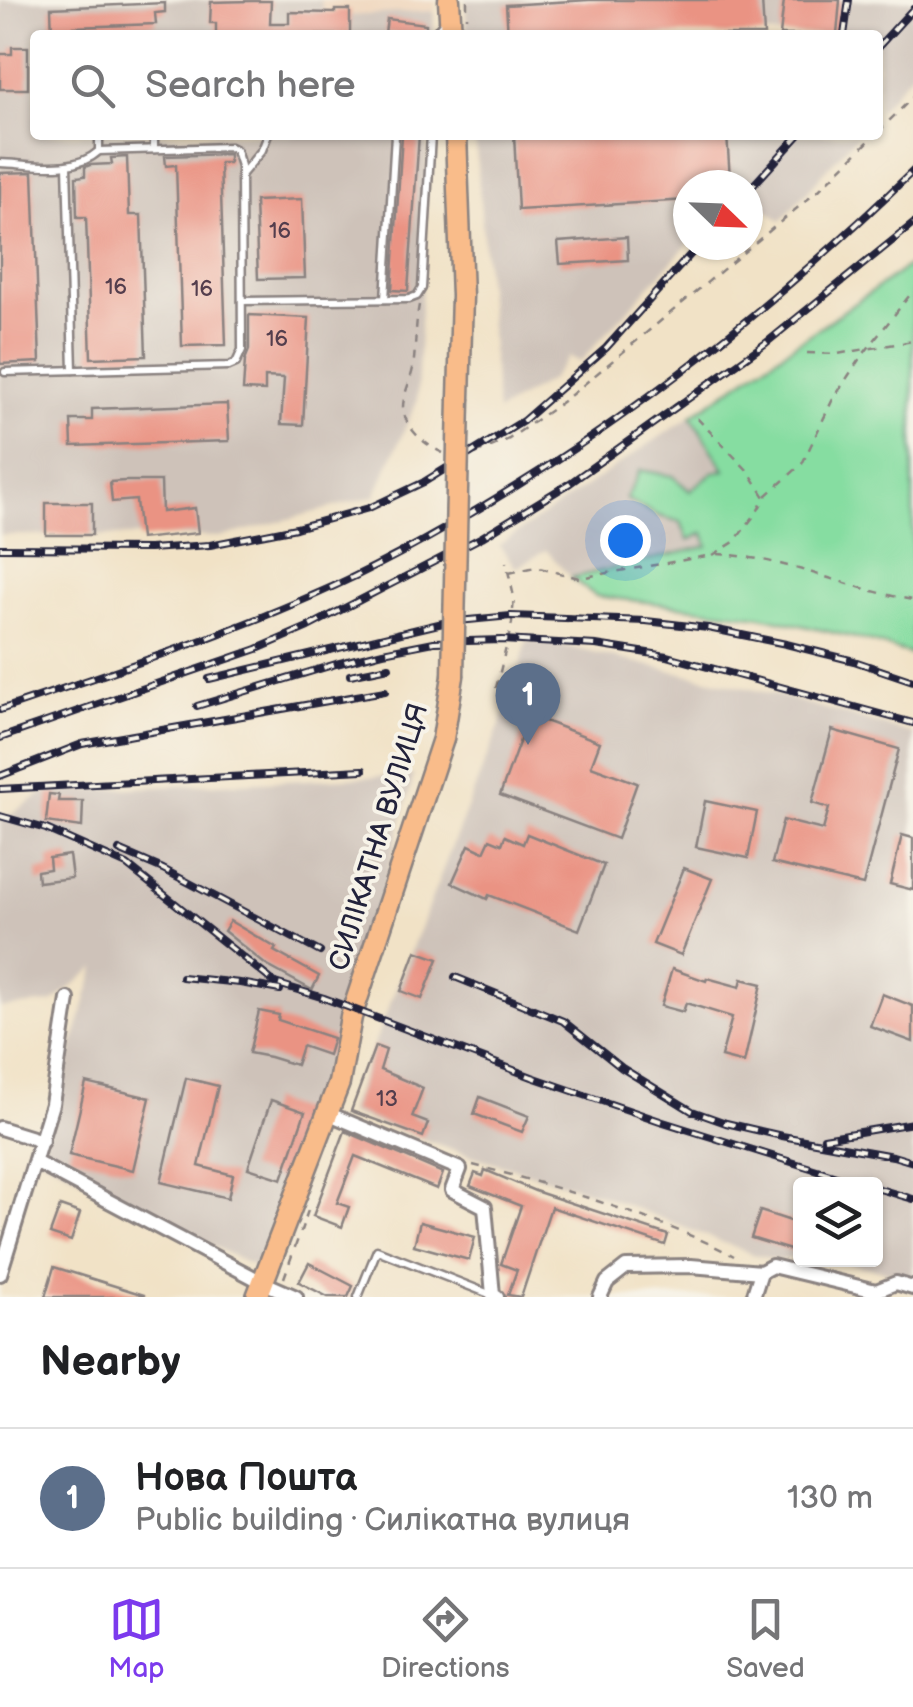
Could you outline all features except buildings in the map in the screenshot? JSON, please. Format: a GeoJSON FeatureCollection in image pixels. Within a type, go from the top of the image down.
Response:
{"type":"FeatureCollection","features":[{"type":"Feature","properties":{"kind":"main road","name":"СИЛІКАТНА ВУЛИЦЯ"},"geometry":{"type":"LineString","coordinates":[[259,1290],[342,1073],[356,1000],[437,762],[448,718],[453,676],[462,296],[456,140]]}},
{"type":"Feature","properties":{"kind":"street"},"geometry":{"type":"LineString","coordinates":[[0,1274],[52,1104],[68,1000]]}},
{"type":"Feature","properties":{"kind":"street"},"geometry":{"type":"LineString","coordinates":[[327,1113],[460,1169],[452,1190],[485,1207],[495,1296]]}},
{"type":"Feature","properties":{"kind":"street"},"geometry":{"type":"LineString","coordinates":[[0,1128],[42,1140]]}},
{"type":"Feature","properties":{"kind":"street"},"geometry":{"type":"LineString","coordinates":[[35,1162],[259,1290],[296,1297]]}},
{"type":"Feature","properties":{"kind":"street"},"geometry":{"type":"LineString","coordinates":[[600,1297],[608,1282],[626,1268],[690,1266],[761,1272],[772,1266],[876,1291],[913,1288]]}},
{"type":"Feature","properties":{"kind":"street"},"geometry":{"type":"LineString","coordinates":[[753,1297],[761,1272]]}},
{"type":"Feature","properties":{"kind":"lane"},"geometry":{"type":"LineString","coordinates":[[99,140],[100,151]]}},
{"type":"Feature","properties":{"kind":"lane"},"geometry":{"type":"LineString","coordinates":[[154,140],[154,150]]}},
{"type":"Feature","properties":{"kind":"lane"},"geometry":{"type":"LineString","coordinates":[[241,176],[266,140]]}},
{"type":"Feature","properties":{"kind":"lane"},"geometry":{"type":"LineString","coordinates":[[385,299],[395,140]]}},
{"type":"Feature","properties":{"kind":"lane"},"geometry":{"type":"LineString","coordinates":[[242,300],[417,296],[422,288],[431,140]]}},
{"type":"Feature","properties":{"kind":"lane"},"geometry":{"type":"LineString","coordinates":[[0,163],[67,165],[81,163],[100,151],[230,147],[240,158],[241,176],[242,350],[236,363],[5,372]]}},
{"type":"Feature","properties":{"kind":"lane"},"geometry":{"type":"LineString","coordinates":[[67,165],[73,370]]}},
{"type":"Feature","properties":{"kind":"lane"},"geometry":{"type":"LineString","coordinates":[[358,1297],[377,1250],[495,1296]]}},
{"type":"Feature","properties":{"kind":"path"},"geometry":{"type":"LineString","coordinates":[[883,126],[913,97]]}},
{"type":"Feature","properties":{"kind":"path"},"geometry":{"type":"LineString","coordinates":[[469,455],[508,439],[566,400],[818,190],[869,140]]}},
{"type":"Feature","properties":{"kind":"path"},"geometry":{"type":"LineString","coordinates":[[422,288],[413,367],[403,407],[418,437],[430,448],[454,457]]}},
{"type":"Feature","properties":{"kind":"path"},"geometry":{"type":"LineString","coordinates":[[715,554],[734,542],[765,497],[802,464],[832,401],[913,292]]}},
{"type":"Feature","properties":{"kind":"path"},"geometry":{"type":"LineString","coordinates":[[807,353],[837,354],[913,342]]}},
{"type":"Feature","properties":{"kind":"path"},"geometry":{"type":"LineString","coordinates":[[692,412],[748,472],[765,497]]}},
{"type":"Feature","properties":{"kind":"path"},"geometry":{"type":"LineString","coordinates":[[509,573],[534,567],[579,578],[715,554],[745,556],[913,600]]}},
{"type":"Feature","properties":{"kind":"path"},"geometry":{"type":"LineString","coordinates":[[496,688],[506,653],[514,597],[506,562]]}},
{"type":"Feature","properties":{"kind":"path"},"geometry":{"type":"LineString","coordinates":[[460,1169],[472,1165],[525,1178],[626,1211],[709,1242],[761,1272]]}},
{"type":"Feature","properties":{"kind":"shaded area"},"geometry":{"type":"Polygon","coordinates":[[[0,0],[320,0],[326,17],[434,11],[433,30],[30,30],[30,140],[428,140],[417,401],[375,496],[222,537],[0,535],[0,0]]]}},
{"type":"Feature","properties":{"kind":"shaded area"},"geometry":{"type":"Polygon","coordinates":[[[319,0],[435,0],[434,11],[325,17],[319,0]]]}},
{"type":"Feature","properties":{"kind":"shaded area"},"geometry":{"type":"Polygon","coordinates":[[[465,0],[913,0],[913,71],[883,105],[883,30],[467,30],[465,0]]]}},
{"type":"Feature","properties":{"kind":"shaded area"},"geometry":{"type":"Polygon","coordinates":[[[475,140],[853,140],[781,221],[763,207],[763,170],[673,170],[673,260],[580,362],[569,357],[550,380],[497,412],[475,140]]]}},
{"type":"Feature","properties":{"kind":"shaded area"},"geometry":{"type":"Polygon","coordinates":[[[691,416],[727,469],[709,546],[630,567],[626,562],[571,578],[546,550],[516,568],[499,545],[691,416]]]}},
{"type":"Feature","properties":{"kind":"shaded area"},"geometry":{"type":"Polygon","coordinates":[[[527,641],[551,643],[773,694],[913,734],[913,1277],[864,1267],[883,1267],[883,1177],[793,1177],[793,1258],[778,1261],[599,1194],[347,1113],[514,689],[527,641]]]}},
{"type":"Feature","properties":{"kind":"shaded area"},"geometry":{"type":"Polygon","coordinates":[[[414,775],[362,966],[256,1268],[40,1157],[96,967],[52,1003],[0,1008],[0,821],[45,792],[414,775]]]}},
{"type":"Feature","properties":{"kind":"green space"},"geometry":{"type":"Polygon","coordinates":[[[913,263],[913,655],[761,616],[596,596],[571,578],[708,546],[704,533],[688,540],[681,522],[626,499],[640,470],[673,476],[690,491],[713,472],[725,470],[691,416],[913,263]]]}},
{"type":"Feature","properties":{"kind":"railway"},"geometry":{"type":"LineString","coordinates":[[845,30],[849,0]]}},
{"type":"Feature","properties":{"kind":"railway"},"geometry":{"type":"LineString","coordinates":[[883,42],[913,9]]}},
{"type":"Feature","properties":{"kind":"railway"},"geometry":{"type":"LineString","coordinates":[[763,175],[794,140]]}},
{"type":"Feature","properties":{"kind":"railway"},"geometry":{"type":"LineString","coordinates":[[0,710],[276,611],[367,570],[471,513],[574,448],[676,376],[773,298],[913,171]]}},
{"type":"Feature","properties":{"kind":"railway"},"geometry":{"type":"LineString","coordinates":[[0,738],[257,649],[308,627],[482,537],[570,483],[766,343],[913,224]]}},
{"type":"Feature","properties":{"kind":"railway"},"geometry":{"type":"LineString","coordinates":[[0,548],[149,549],[210,545],[369,508],[424,482],[523,421],[606,348],[685,260]]}},
{"type":"Feature","properties":{"kind":"railway"},"geometry":{"type":"LineString","coordinates":[[209,679],[447,622],[511,616],[646,621],[708,628],[854,661],[913,681]]}},
{"type":"Feature","properties":{"kind":"railway"},"geometry":{"type":"LineString","coordinates":[[197,706],[383,652],[434,642],[502,640],[596,645],[667,656],[913,723]]}},
{"type":"Feature","properties":{"kind":"railway"},"geometry":{"type":"LineString","coordinates":[[350,675],[389,667]]}},
{"type":"Feature","properties":{"kind":"railway"},"geometry":{"type":"LineString","coordinates":[[0,776],[82,744],[385,691]]}},
{"type":"Feature","properties":{"kind":"railway"},"geometry":{"type":"LineString","coordinates":[[0,789],[363,770]]}},
{"type":"Feature","properties":{"kind":"railway"},"geometry":{"type":"LineString","coordinates":[[0,816],[46,829],[127,865],[275,983],[660,1121],[840,1177]]}},
{"type":"Feature","properties":{"kind":"railway"},"geometry":{"type":"LineString","coordinates":[[119,850],[320,952]]}},
{"type":"Feature","properties":{"kind":"railway"},"geometry":{"type":"LineString","coordinates":[[182,977],[280,990]]}},
{"type":"Feature","properties":{"kind":"railway"},"geometry":{"type":"LineString","coordinates":[[455,977],[563,1021],[622,1068],[692,1111],[782,1136],[913,1162]]}},
{"type":"Feature","properties":{"kind":"railway"},"geometry":{"type":"LineString","coordinates":[[824,1138],[913,1123]]}},
{"type":"Feature","properties":{"kind":"railway"},"geometry":{"type":"LineString","coordinates":[[883,1190],[913,1199]]}},
{"type":"Feature","properties":{"kind":"place","name":"Нова Пошта"},"geometry":{"type":"Point","coordinates":[528,745]}}]}
